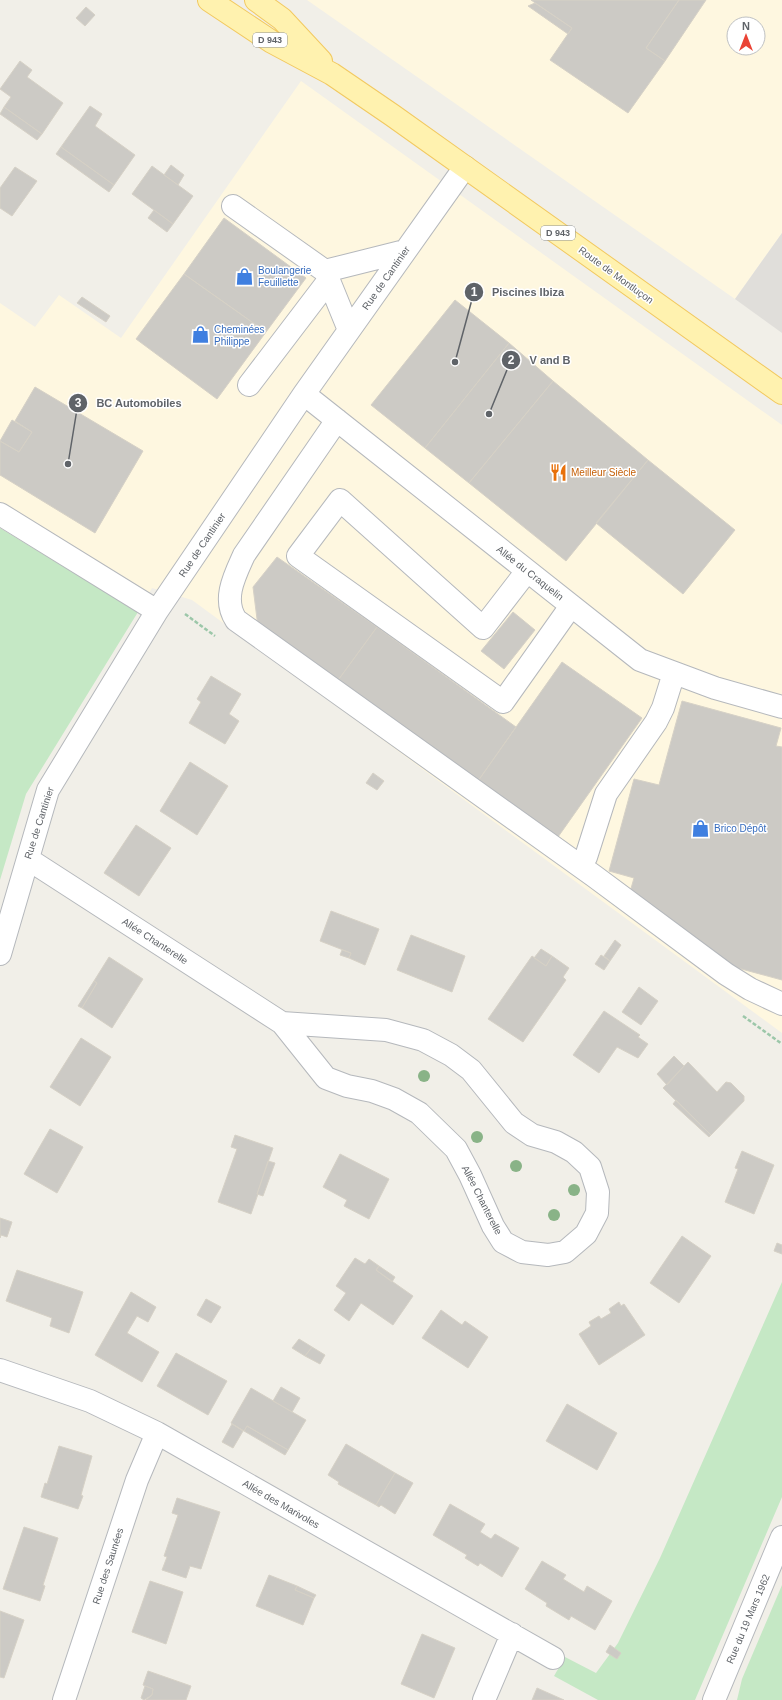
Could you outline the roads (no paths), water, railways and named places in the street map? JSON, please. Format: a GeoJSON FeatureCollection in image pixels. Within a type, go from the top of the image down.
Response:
{"type":"FeatureCollection","features":[{"type":"Feature","properties":{"kind":"main road","name":"Route de Montluçon"},"geometry":{"type":"LineString","coordinates":[[209,0],[272,42],[332,74],[465,167],[782,394]]}},
{"type":"Feature","properties":{"kind":"main road","name":"Route de Montluçon"},"geometry":{"type":"LineString","coordinates":[[256,0],[282,19],[332,74]]}},
{"type":"Feature","properties":{"kind":"street","name":"Rue de Cantinier"},"geometry":{"type":"LineString","coordinates":[[0,954],[48,790],[157,611],[304,394],[465,167]]}},
{"type":"Feature","properties":{"kind":"street"},"geometry":{"type":"LineString","coordinates":[[233,206],[327,276],[349,330]]}},
{"type":"Feature","properties":{"kind":"street"},"geometry":{"type":"LineString","coordinates":[[249,385],[327,276],[405,251]]}},
{"type":"Feature","properties":{"kind":"street","name":"Allée du Craquelin"},"geometry":{"type":"LineString","coordinates":[[304,394],[640,660],[715,688],[782,706]]}},
{"type":"Feature","properties":{"kind":"street"},"geometry":{"type":"LineString","coordinates":[[337,420],[244,555],[232,586],[230,605],[232,614],[236,620],[265,642],[584,864],[647,917],[726,974],[750,989],[782,1004]]}},
{"type":"Feature","properties":{"kind":"street"},"geometry":{"type":"LineString","coordinates":[[527,571],[483,628],[340,500],[298,556],[503,702],[571,606]]}},
{"type":"Feature","properties":{"kind":"street"},"geometry":{"type":"LineString","coordinates":[[0,514],[157,611]]}},
{"type":"Feature","properties":{"kind":"street"},"geometry":{"type":"LineString","coordinates":[[584,864],[606,794],[656,722],[663,708],[674,673]]}},
{"type":"Feature","properties":{"kind":"street","name":"Allée Chanterelle"},"geometry":{"type":"LineString","coordinates":[[28,859],[282,1023],[326,1078],[347,1086],[372,1091],[394,1099],[418,1113],[440,1132],[456,1149],[470,1175],[493,1226],[503,1242],[522,1252],[548,1255],[565,1252],[586,1234],[597,1213],[598,1192],[590,1167],[574,1152],[556,1142],[532,1135],[514,1123],[471,1070],[451,1054],[423,1040],[386,1030],[282,1023]]}},
{"type":"Feature","properties":{"kind":"street","name":"Allée des Marivoles"},"geometry":{"type":"LineString","coordinates":[[0,1370],[90,1401],[157,1433],[553,1658]]}},
{"type":"Feature","properties":{"kind":"street","name":"Rue des Saunées"},"geometry":{"type":"LineString","coordinates":[[64,1700],[136,1480],[157,1433]]}},
{"type":"Feature","properties":{"kind":"street","name":"Rue du 19 Mars 1962"},"geometry":{"type":"LineString","coordinates":[[714,1700],[782,1537]]}},
{"type":"Feature","properties":{"kind":"street"},"geometry":{"type":"LineString","coordinates":[[484,1700],[512,1634]]}},
{"type":"Feature","properties":{"kind":"place","name":"Boulangerie Feuillette"},"geometry":{"type":"Point","coordinates":[245,276]}},
{"type":"Feature","properties":{"kind":"place","name":"Cheminées Philippe"},"geometry":{"type":"Point","coordinates":[201,335]}},
{"type":"Feature","properties":{"kind":"place","name":"Piscines Ibiza"},"geometry":{"type":"Point","coordinates":[455,362]}},
{"type":"Feature","properties":{"kind":"place","name":"V and B"},"geometry":{"type":"Point","coordinates":[489,414]}},
{"type":"Feature","properties":{"kind":"place","name":"BC Automobiles"},"geometry":{"type":"Point","coordinates":[68,464]}},
{"type":"Feature","properties":{"kind":"place","name":"Meilleur Siècle"},"geometry":{"type":"Point","coordinates":[558,472]}},
{"type":"Feature","properties":{"kind":"place","name":"Brico Dépôt"},"geometry":{"type":"Point","coordinates":[701,828]}}]}
